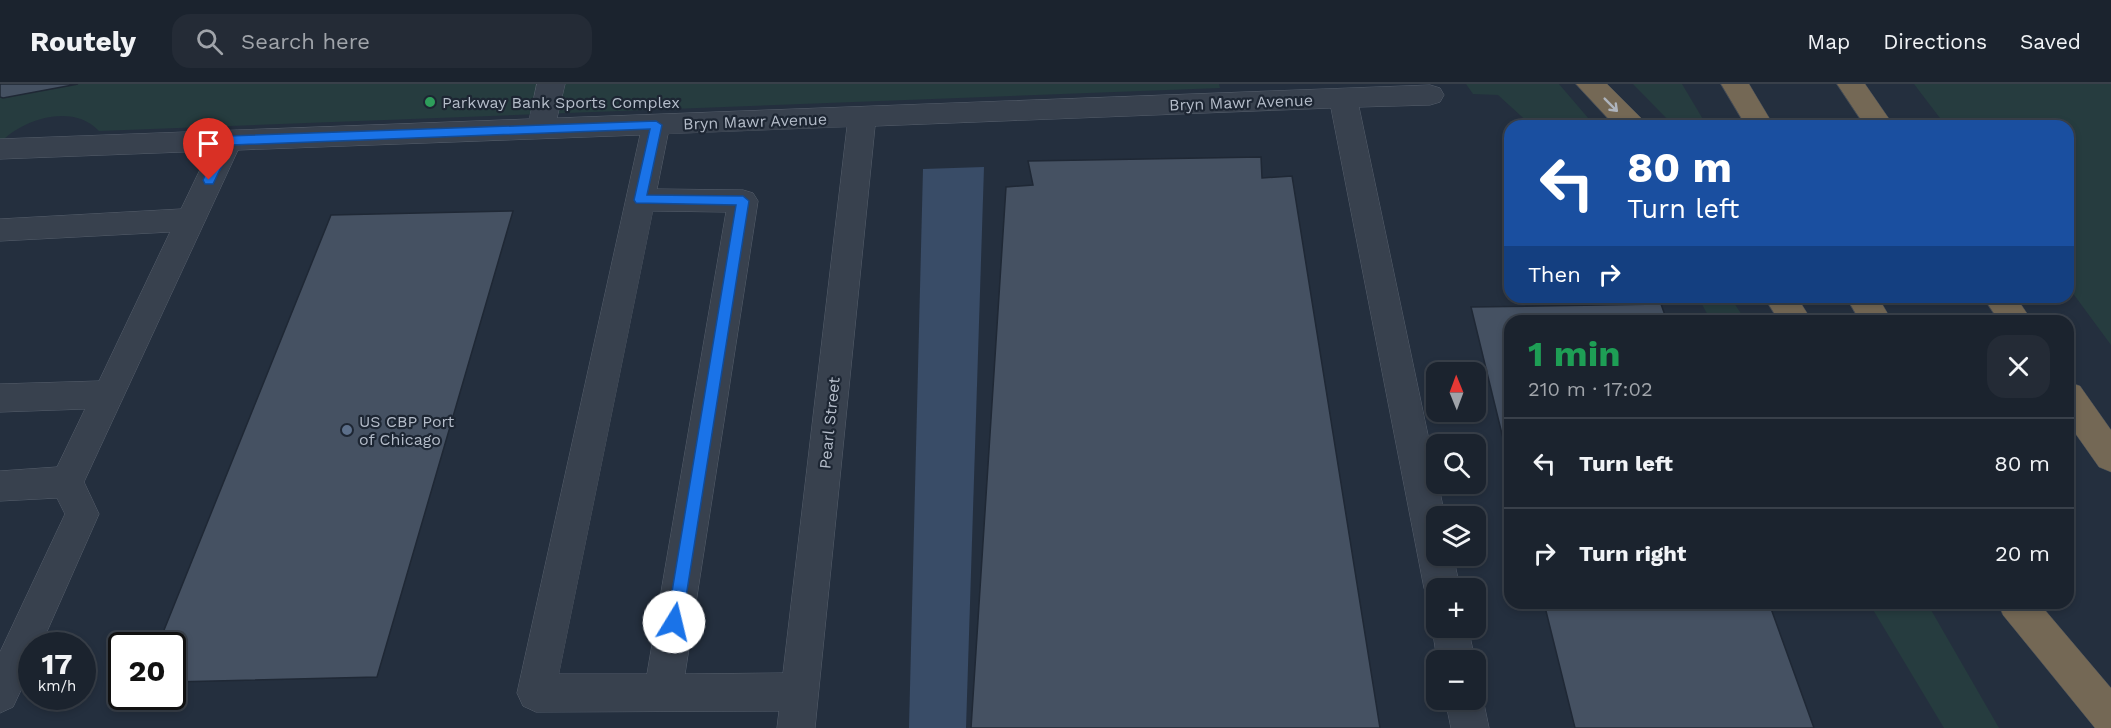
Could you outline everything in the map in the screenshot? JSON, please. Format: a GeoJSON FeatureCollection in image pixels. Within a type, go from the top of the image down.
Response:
{"type":"FeatureCollection","features":[{"type":"Feature","properties":{"kind":"highway"},"geometry":{"type":"LineString","coordinates":[[1590,84],[1626,120]]}},
{"type":"Feature","properties":{"kind":"highway"},"geometry":{"type":"LineString","coordinates":[[1735,84],[1756,120]]}},
{"type":"Feature","properties":{"kind":"highway"},"geometry":{"type":"LineString","coordinates":[[1851,84],[1876,120]]}},
{"type":"Feature","properties":{"kind":"highway"},"geometry":{"type":"LineString","coordinates":[[2074,405],[2111,458]]}},
{"type":"Feature","properties":{"kind":"highway"},"geometry":{"type":"LineString","coordinates":[[2021,609],[2111,716]]}},
{"type":"Feature","properties":{"kind":"highway"},"geometry":{"type":"LineString","coordinates":[[2048,609],[2111,716]]}},
{"type":"Feature","properties":{"kind":"street"},"geometry":{"type":"LineString","coordinates":[[541,129],[551,84]]}},
{"type":"Feature","properties":{"kind":"street","name":"Bryn Mawr Avenue"},"geometry":{"type":"LineString","coordinates":[[0,149],[862,118],[1205,94],[1343,98],[1430,95]]}},
{"type":"Feature","properties":{"kind":"street"},"geometry":{"type":"LineString","coordinates":[[1343,98],[1440,578]]}},
{"type":"Feature","properties":{"kind":"street","name":"Pearl Street"},"geometry":{"type":"LineString","coordinates":[[796,728],[862,118]]}},
{"type":"Feature","properties":{"kind":"street"},"geometry":{"type":"LineString","coordinates":[[656,125],[536,693],[800,692]]}},
{"type":"Feature","properties":{"kind":"street"},"geometry":{"type":"LineString","coordinates":[[67,482],[228,141]]}},
{"type":"Feature","properties":{"kind":"street"},"geometry":{"type":"LineString","coordinates":[[640,200],[743,201],[663,693]]}},
{"type":"Feature","properties":{"kind":"street"},"geometry":{"type":"LineString","coordinates":[[0,230],[190,220]]}},
{"type":"Feature","properties":{"kind":"street"},"geometry":{"type":"LineString","coordinates":[[0,398],[108,394]]}},
{"type":"Feature","properties":{"kind":"street"},"geometry":{"type":"LineString","coordinates":[[0,486],[67,482]]}},
{"type":"Feature","properties":{"kind":"street"},"geometry":{"type":"LineString","coordinates":[[0,694],[82,514],[67,482]]}},
{"type":"Feature","properties":{"kind":"street"},"geometry":{"type":"LineString","coordinates":[[1466,710],[1470,728]]}},
{"type":"Feature","properties":{"kind":"green space","name":"Parkway Bank Sports Complex"},"geometry":{"type":"Polygon","coordinates":[[[0,84],[1219,84],[1220,88],[99,131],[89,122],[63,116],[35,121],[10,134],[0,143],[0,84]]]}},
{"type":"Feature","properties":{"kind":"green space"},"geometry":{"type":"Polygon","coordinates":[[[1466,84],[1559,84],[1590,120],[1525,120],[1498,95],[1473,94],[1466,84]]]}},
{"type":"Feature","properties":{"kind":"green space"},"geometry":{"type":"Polygon","coordinates":[[[1633,84],[1682,84],[1703,120],[1668,120],[1633,84]]]}},
{"type":"Feature","properties":{"kind":"green space"},"geometry":{"type":"Polygon","coordinates":[[[1914,84],[2111,84],[2111,345],[2074,295],[2074,120],[1941,120],[1914,84]]]}},
{"type":"Feature","properties":{"kind":"green space"},"geometry":{"type":"Polygon","coordinates":[[[1701,303],[1734,303],[1742,315],[1708,315],[1701,303]]]}},
{"type":"Feature","properties":{"kind":"green space"},"geometry":{"type":"Polygon","coordinates":[[[1873,609],[1930,609],[1999,728],[1944,728],[1873,609]]]}},
{"type":"Feature","properties":{"kind":"water"},"geometry":{"type":"Polygon","coordinates":[[[984,167],[966,728],[909,728],[923,169],[984,167]]]}},
{"type":"Feature","properties":{"kind":"building"},"geometry":{"type":"Polygon","coordinates":[[[0,84],[78,84],[3,98],[0,97],[0,84]]]}},
{"type":"Feature","properties":{"kind":"building"},"geometry":{"type":"Polygon","coordinates":[[[1261,157],[1262,178],[1292,176],[1380,728],[971,728],[1006,187],[1033,185],[1028,161],[1261,157]]]}},
{"type":"Feature","properties":{"kind":"building","name":"US CBP Port of Chicago"},"geometry":{"type":"Polygon","coordinates":[[[513,211],[377,677],[186,682],[186,632],[163,632],[331,215],[513,211]]]}},
{"type":"Feature","properties":{"kind":"building"},"geometry":{"type":"Polygon","coordinates":[[[1661,304],[1665,315],[1504,315],[1504,442],[1471,307],[1661,304]]]}},
{"type":"Feature","properties":{"kind":"building"},"geometry":{"type":"Polygon","coordinates":[[[1545,609],[1771,609],[1814,728],[1575,728],[1545,609]]]}},
{"type":"Feature","properties":{"kind":"place","name":"Parkway Bank Sports Complex"},"geometry":{"type":"Point","coordinates":[430,102]}},
{"type":"Feature","properties":{"kind":"place","name":"US CBP Port of Chicago"},"geometry":{"type":"Point","coordinates":[347,430]}},
{"type":"Feature","properties":{"kind":"route"},"geometry":{"type":"LineString","coordinates":[[209,180],[228,141],[656,125],[640,200],[743,201],[674,622]]}}]}
